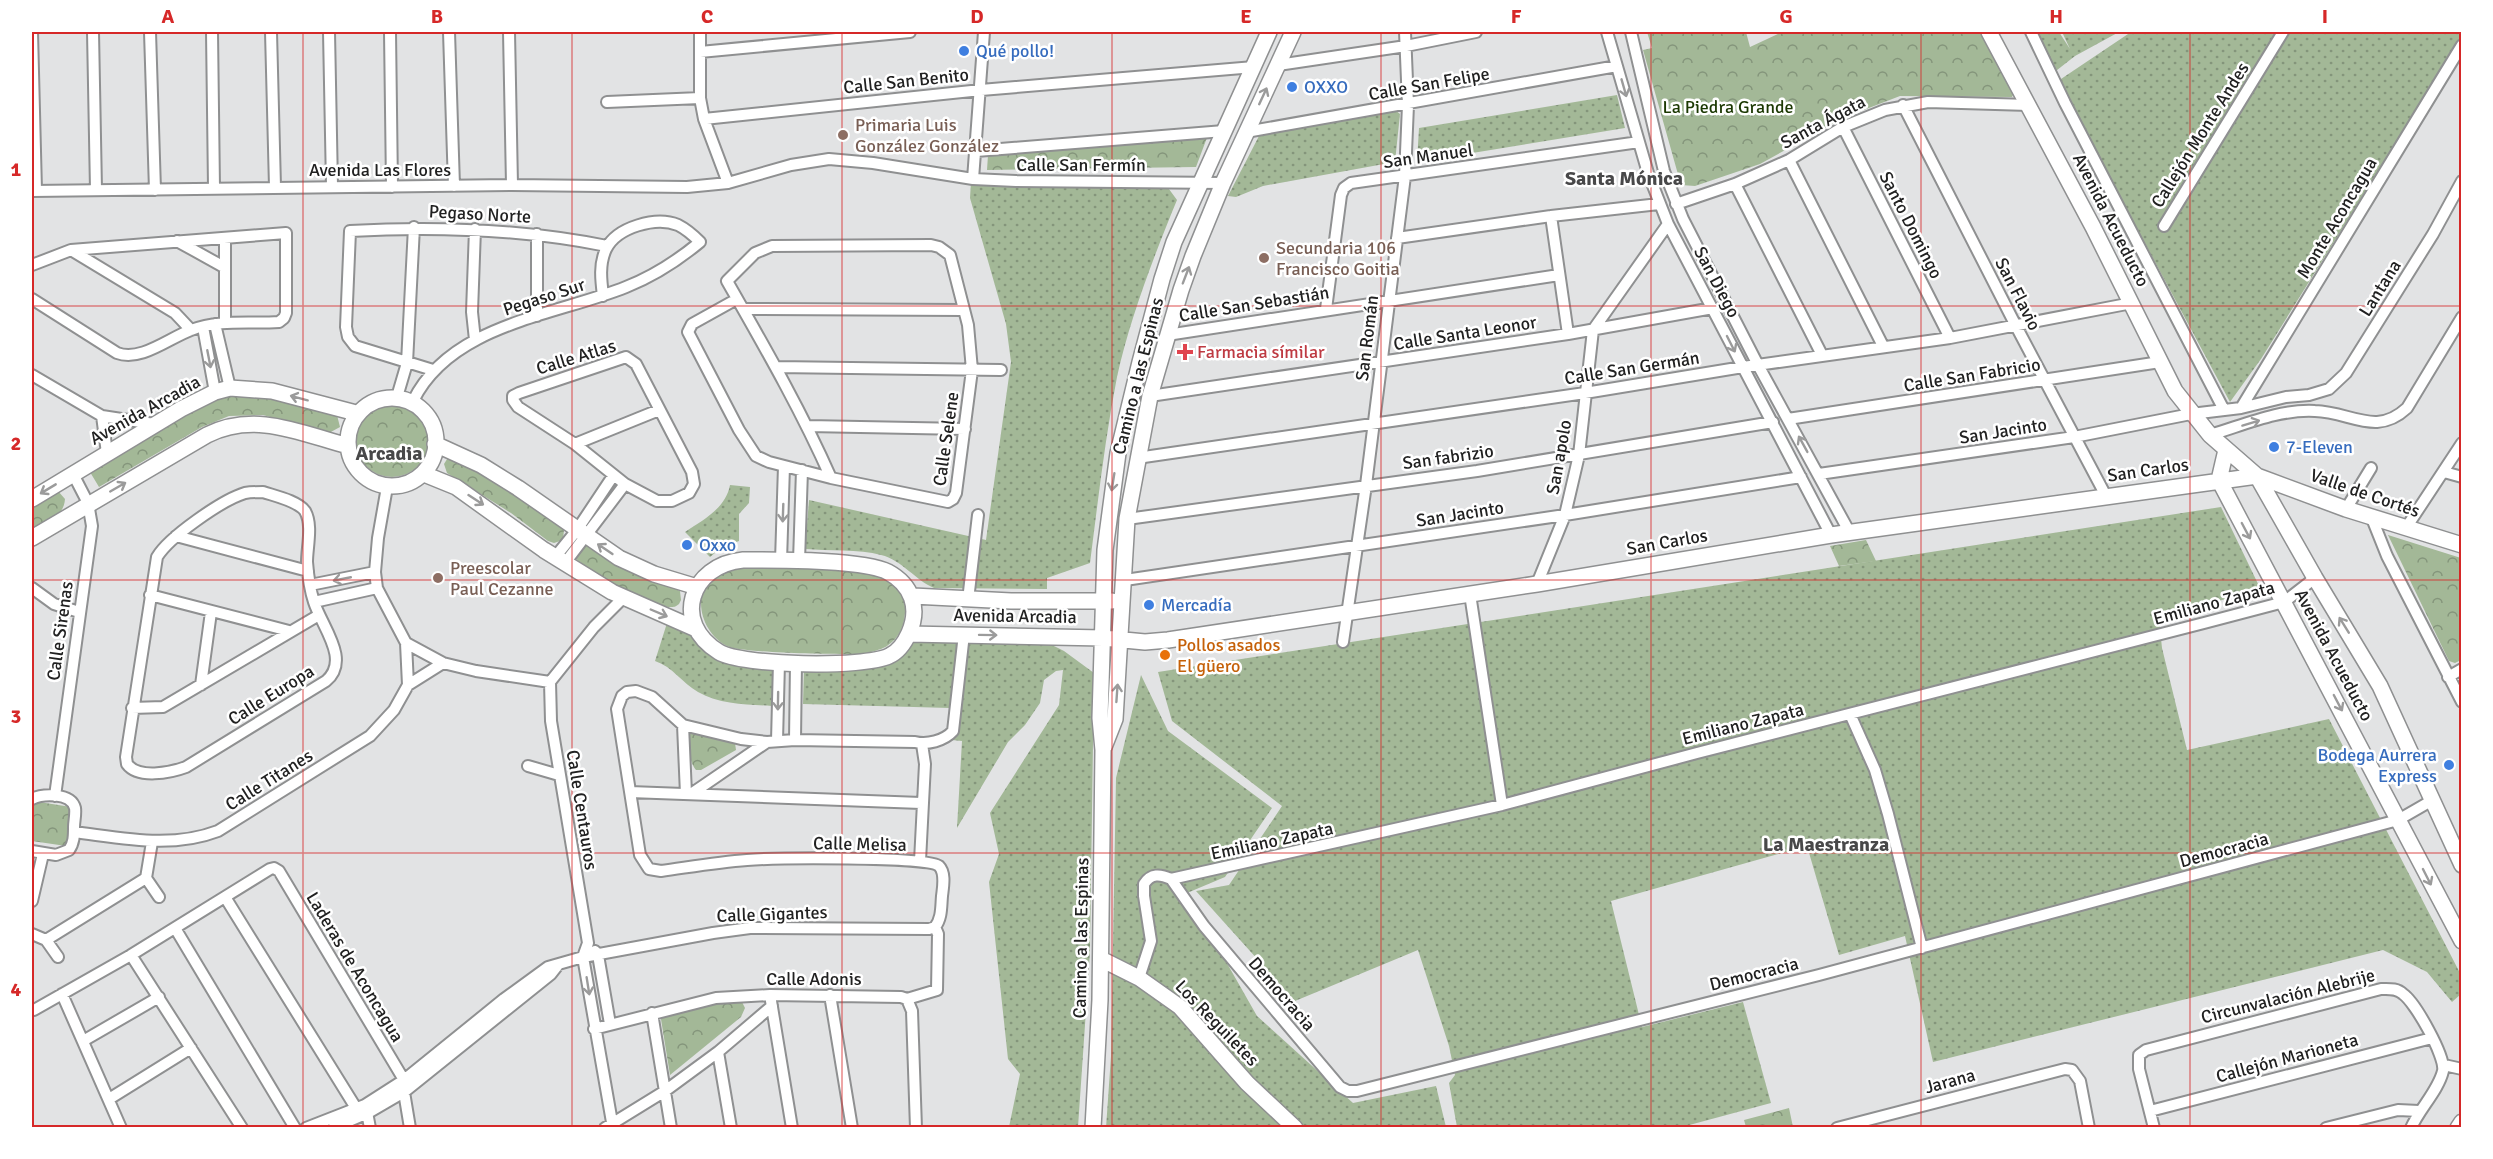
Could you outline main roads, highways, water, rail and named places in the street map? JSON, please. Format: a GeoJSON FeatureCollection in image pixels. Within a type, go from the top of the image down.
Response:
{"type":"FeatureCollection","features":[{"type":"Feature","properties":{"kind":"place","name":"Qué pollo!"},"geometry":{"type":"Point","coordinates":[964,51]}},
{"type":"Feature","properties":{"kind":"place","name":"OXXO"},"geometry":{"type":"Point","coordinates":[1292,87]}},
{"type":"Feature","properties":{"kind":"place","name":"Primaria Luis González González"},"geometry":{"type":"Point","coordinates":[843,135]}},
{"type":"Feature","properties":{"kind":"place","name":"Secundaria 106 Francisco Goitia"},"geometry":{"type":"Point","coordinates":[1264,258]}},
{"type":"Feature","properties":{"kind":"place","name":"Farmacia símilar"},"geometry":{"type":"Point","coordinates":[1185,352]}},
{"type":"Feature","properties":{"kind":"place","name":"7-Eleven"},"geometry":{"type":"Point","coordinates":[2274,447]}},
{"type":"Feature","properties":{"kind":"place","name":"Oxxo"},"geometry":{"type":"Point","coordinates":[687,545]}},
{"type":"Feature","properties":{"kind":"place","name":"Preescolar Paul Cezanne"},"geometry":{"type":"Point","coordinates":[438,578]}},
{"type":"Feature","properties":{"kind":"place","name":"Mercadía"},"geometry":{"type":"Point","coordinates":[1149,605]}},
{"type":"Feature","properties":{"kind":"place","name":"Pollos asados El güero"},"geometry":{"type":"Point","coordinates":[1165,655]}},
{"type":"Feature","properties":{"kind":"place","name":"Bodega Aurrera Express"},"geometry":{"type":"Point","coordinates":[2449,765]}},
{"type":"Feature","properties":{"kind":"district","name":"Santa Mónica"},"geometry":{"type":"Point","coordinates":[1624,178]}},
{"type":"Feature","properties":{"kind":"district","name":"Arcadia"},"geometry":{"type":"Point","coordinates":[389,453]}},
{"type":"Feature","properties":{"kind":"district","name":"La Maestranza"},"geometry":{"type":"Point","coordinates":[1826,844]}},
{"type":"Feature","properties":{"kind":"park label","name":"La Piedra Grande"},"geometry":{"type":"Point","coordinates":[1728,107]}}]}
